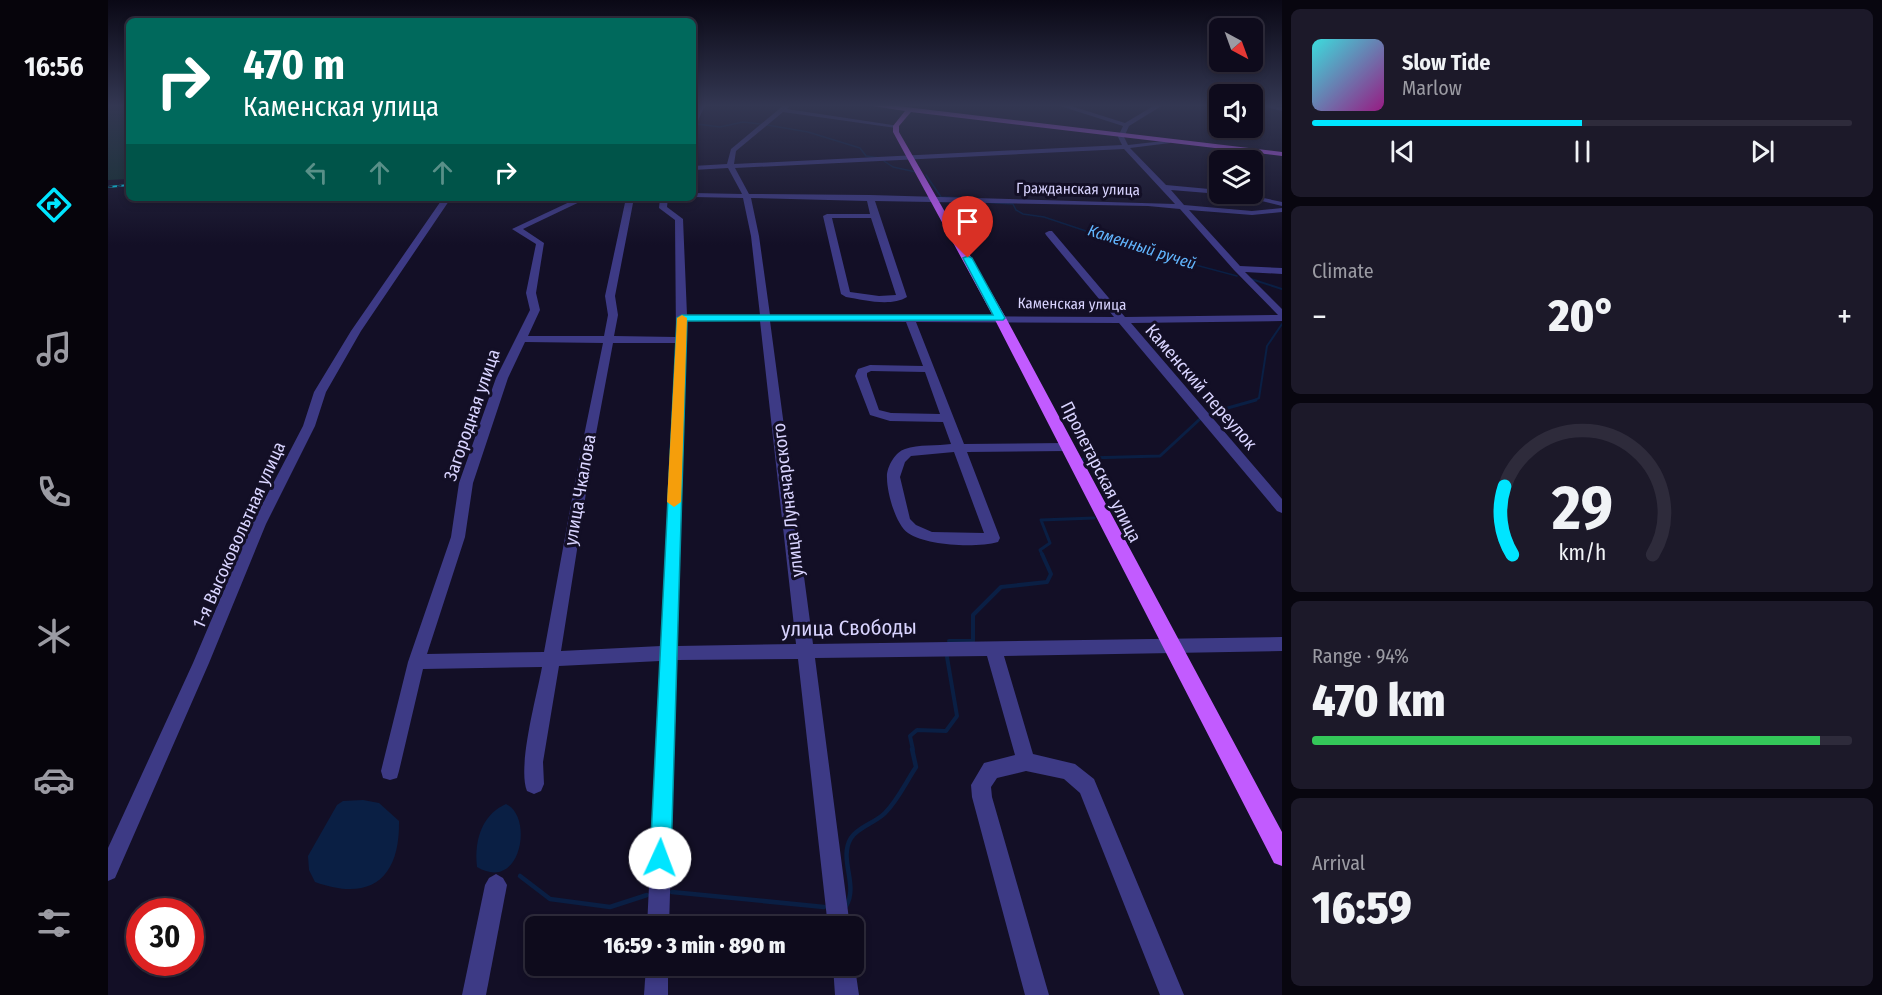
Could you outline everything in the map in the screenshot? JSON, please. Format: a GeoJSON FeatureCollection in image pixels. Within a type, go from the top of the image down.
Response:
{"type":"FeatureCollection","features":[{"type":"Feature","properties":{"kind":"main road","name":"Пролетарская улица"},"geometry":{"type":"LineString","coordinates":[[909,151],[1000,318],[1171,648],[1282,855]]}},
{"type":"Feature","properties":{"kind":"main road"},"geometry":{"type":"LineString","coordinates":[[1260,151],[1282,154]]}},
{"type":"Feature","properties":{"kind":"street"},"geometry":{"type":"LineString","coordinates":[[729,167],[731,151]]}},
{"type":"Feature","properties":{"kind":"street"},"geometry":{"type":"LineString","coordinates":[[696,168],[1040,151]]}},
{"type":"Feature","properties":{"kind":"street"},"geometry":{"type":"LineString","coordinates":[[1129,151],[1165,188],[1244,278],[1282,316]]}},
{"type":"Feature","properties":{"kind":"street","name":"улица Луначарского"},"geometry":{"type":"LineString","coordinates":[[729,167],[746,195],[755,236],[838,916]]}},
{"type":"Feature","properties":{"kind":"street","name":"Гражданская улица"},"geometry":{"type":"LineString","coordinates":[[1165,188],[1209,191]]}},
{"type":"Feature","properties":{"kind":"street","name":"Гражданская улица"},"geometry":{"type":"LineString","coordinates":[[696,195],[1181,206],[1252,213],[1282,210]]}},
{"type":"Feature","properties":{"kind":"street"},"geometry":{"type":"LineString","coordinates":[[870,198],[902,297],[879,299],[846,294],[827,216],[874,216]]}},
{"type":"Feature","properties":{"kind":"street"},"geometry":{"type":"LineString","coordinates":[[1263,200],[1282,204]]}},
{"type":"Feature","properties":{"kind":"street","name":"1-я Высоковольтная улица"},"geometry":{"type":"LineString","coordinates":[[108,871],[201,663],[259,524],[309,426],[320,392],[356,331],[445,201]]}},
{"type":"Feature","properties":{"kind":"street","name":"Загородная улица"},"geometry":{"type":"LineString","coordinates":[[390,771],[416,662],[458,537],[466,483],[502,378],[535,310],[531,293],[540,243],[516,229],[578,201]]}},
{"type":"Feature","properties":{"kind":"street","name":"улица Чкалова"},"geometry":{"type":"LineString","coordinates":[[534,784],[534,762],[551,659],[613,315],[610,296],[629,201]]}},
{"type":"Feature","properties":{"kind":"street"},"geometry":{"type":"LineString","coordinates":[[658,916],[682,318],[679,219],[663,208],[664,201]]}},
{"type":"Feature","properties":{"kind":"street","name":"Каменский переулок"},"geometry":{"type":"LineString","coordinates":[[1049,233],[1120,320],[1282,507]]}},
{"type":"Feature","properties":{"kind":"street"},"geometry":{"type":"LineString","coordinates":[[1238,269],[1282,271]]}},
{"type":"Feature","properties":{"kind":"street"},"geometry":{"type":"LineString","coordinates":[[879,299],[892,318]]}},
{"type":"Feature","properties":{"kind":"street","name":"Каменская улица"},"geometry":{"type":"LineString","coordinates":[[682,318],[1225,320],[1282,316]]}},
{"type":"Feature","properties":{"kind":"street"},"geometry":{"type":"LineString","coordinates":[[910,318],[947,418],[959,448],[993,538],[926,537],[913,531],[904,520],[893,477],[899,460],[908,452],[959,448],[1066,447]]}},
{"type":"Feature","properties":{"kind":"street"},"geometry":{"type":"LineString","coordinates":[[521,339],[681,340]]}},
{"type":"Feature","properties":{"kind":"street"},"geometry":{"type":"LineString","coordinates":[[929,369],[870,368],[862,371],[861,376],[871,408],[879,415],[900,418],[947,418]]}},
{"type":"Feature","properties":{"kind":"street","name":"улица Свободы"},"geometry":{"type":"LineString","coordinates":[[416,662],[551,659],[668,653],[1171,648],[1282,644]]}},
{"type":"Feature","properties":{"kind":"street"},"geometry":{"type":"LineString","coordinates":[[993,648],[1026,762]]}},
{"type":"Feature","properties":{"kind":"street"},"geometry":{"type":"LineString","coordinates":[[1037,995],[982,797],[981,785],[990,770],[1026,762],[1068,771],[1087,786],[1173,995]]}},
{"type":"Feature","properties":{"kind":"street"},"geometry":{"type":"LineString","coordinates":[[474,995],[496,885]]}},
{"type":"Feature","properties":{"kind":"street"},"geometry":{"type":"LineString","coordinates":[[656,995],[657,976]]}},
{"type":"Feature","properties":{"kind":"street"},"geometry":{"type":"LineString","coordinates":[[845,976],[847,995]]}},
{"type":"Feature","properties":{"kind":"green space"},"geometry":{"type":"Polygon","coordinates":[[[108,151],[126,151],[126,179],[108,180],[108,151]]]}},
{"type":"Feature","properties":{"kind":"water"},"geometry":{"type":"Polygon","coordinates":[[[363,800],[379,803],[399,821],[394,858],[387,871],[378,881],[366,887],[334,888],[315,882],[309,870],[308,856],[337,805],[343,801],[363,800]]]}},
{"type":"Feature","properties":{"kind":"water"},"geometry":{"type":"Polygon","coordinates":[[[506,804],[515,812],[521,837],[513,862],[504,870],[492,872],[477,867],[478,839],[490,815],[506,804]]]}},
{"type":"Feature","properties":{"kind":"waterway","name":"Каменный ручей"},"geometry":{"type":"LineString","coordinates":[[863,151],[866,156],[880,158]]}},
{"type":"Feature","properties":{"kind":"waterway","name":"Каменный ручей"},"geometry":{"type":"LineString","coordinates":[[884,161],[893,167],[916,172]]}},
{"type":"Feature","properties":{"kind":"waterway","name":"Каменный ручей"},"geometry":{"type":"LineString","coordinates":[[926,175],[941,197],[972,198]]}},
{"type":"Feature","properties":{"kind":"waterway","name":"Каменный ручей"},"geometry":{"type":"LineString","coordinates":[[979,202],[1013,204],[1016,210],[1023,214],[1044,217],[1092,233],[1125,238],[1158,255],[1237,276]]}},
{"type":"Feature","properties":{"kind":"waterway","name":"Каменный ручей"},"geometry":{"type":"LineString","coordinates":[[1251,279],[1282,289]]}},
{"type":"Feature","properties":{"kind":"waterway"},"geometry":{"type":"LineString","coordinates":[[1254,401],[1259,398],[1267,346],[1282,324]]}},
{"type":"Feature","properties":{"kind":"waterway"},"geometry":{"type":"LineString","coordinates":[[1210,418],[1210,413],[1254,401]]}},
{"type":"Feature","properties":{"kind":"waterway"},"geometry":{"type":"LineString","coordinates":[[1083,463],[1081,460],[1087,458],[1160,456],[1200,419]]}},
{"type":"Feature","properties":{"kind":"waterway"},"geometry":{"type":"LineString","coordinates":[[1042,554],[1040,550],[1050,543],[1041,520],[1094,518]]}},
{"type":"Feature","properties":{"kind":"waterway"},"geometry":{"type":"LineString","coordinates":[[949,641],[973,641],[973,615],[1001,587],[1047,582],[1051,574],[1042,554]]}},
{"type":"Feature","properties":{"kind":"waterway"},"geometry":{"type":"LineString","coordinates":[[913,750],[910,736],[917,730],[946,731],[957,716],[947,657]]}},
{"type":"Feature","properties":{"kind":"waterway"},"geometry":{"type":"LineString","coordinates":[[846,906],[850,889],[847,855],[851,838],[881,816],[898,797],[916,767],[912,749]]}},
{"type":"Feature","properties":{"kind":"waterway"},"geometry":{"type":"LineString","coordinates":[[520,876],[550,899],[610,907],[647,895]]}},
{"type":"Feature","properties":{"kind":"waterway"},"geometry":{"type":"LineString","coordinates":[[672,892],[824,907]]}},
{"type":"Feature","properties":{"kind":"railway"},"geometry":{"type":"LineString","coordinates":[[108,187],[126,185]]}},
{"type":"Feature","properties":{"kind":"slow traffic"},"geometry":{"type":"LineString","coordinates":[[674,502],[682,318]]}},
{"type":"Feature","properties":{"kind":"route"},"geometry":{"type":"LineString","coordinates":[[660,858],[682,318],[1000,318],[968,258]]}}]}
